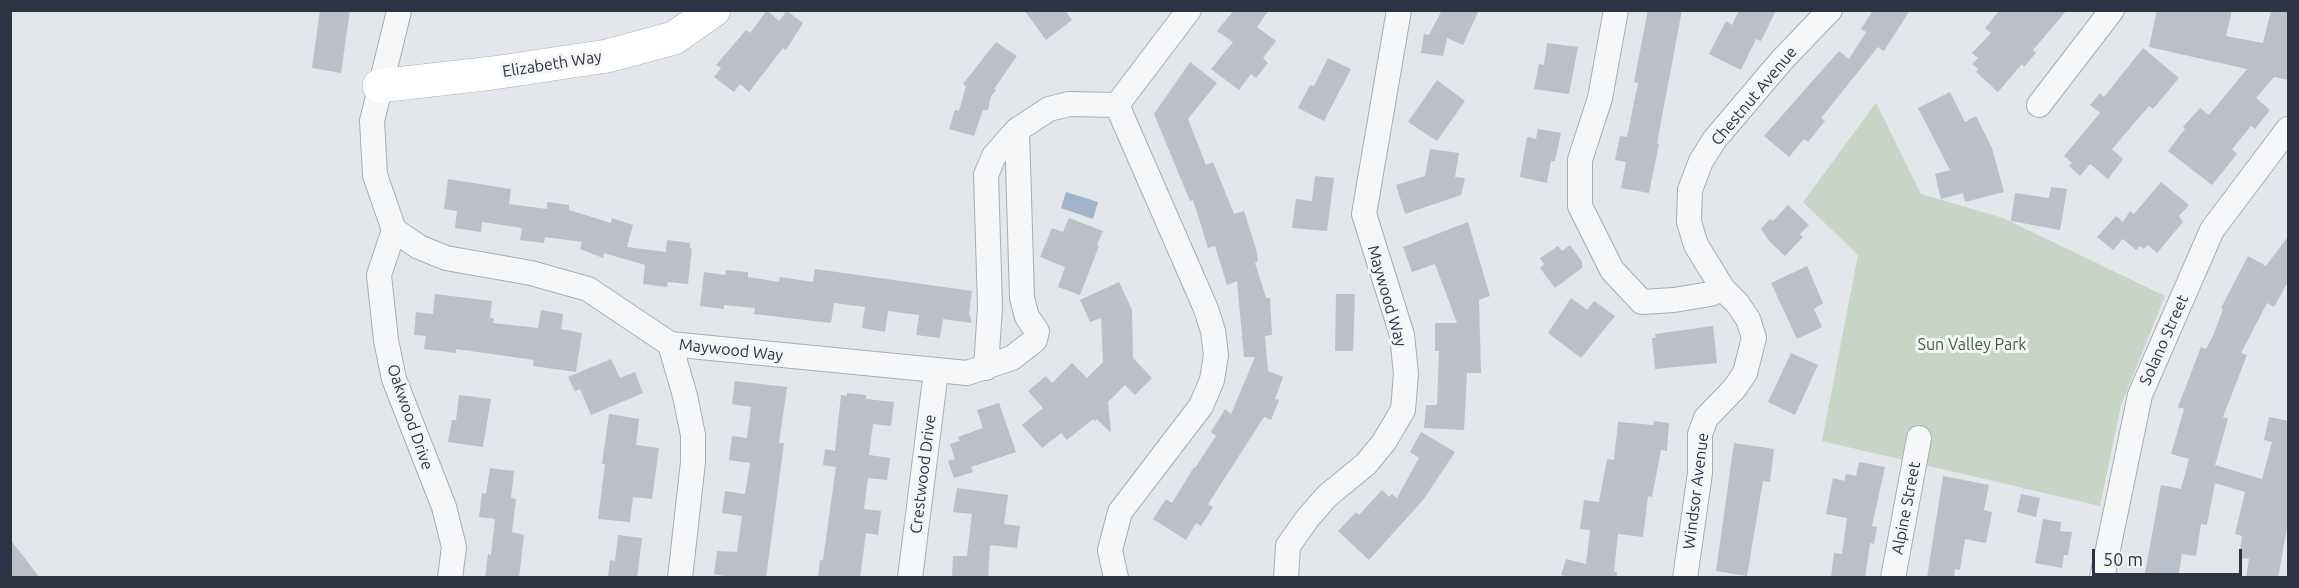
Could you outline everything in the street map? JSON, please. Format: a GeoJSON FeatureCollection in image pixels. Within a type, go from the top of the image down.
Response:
{"type":"FeatureCollection","features":[{"type":"Feature","properties":{"kind":"street","name":"Elizabeth Way"},"geometry":{"type":"LineString","coordinates":[[379,86],[493,73],[606,56],[674,38],[714,10]]}},
{"type":"Feature","properties":{"kind":"street"},"geometry":{"type":"LineString","coordinates":[[1117,105],[1189,10]]}},
{"type":"Feature","properties":{"kind":"street","name":"Maywood Way"},"geometry":{"type":"LineString","coordinates":[[1286,578],[1288,546],[1327,496],[1366,464],[1384,442],[1403,410],[1406,374],[1402,335],[1364,214],[1399,10]]}},
{"type":"Feature","properties":{"kind":"street"},"geometry":{"type":"LineString","coordinates":[[1616,10],[1600,98],[1580,160],[1580,206],[1612,270],[1642,302],[1674,300],[1710,294],[1723,289]]}},
{"type":"Feature","properties":{"kind":"street","name":"Chestnut Avenue"},"geometry":{"type":"LineString","coordinates":[[1723,289],[1696,245],[1689,222],[1690,190],[1701,161],[1715,139],[1782,60],[1830,10]]}},
{"type":"Feature","properties":{"kind":"street"},"geometry":{"type":"LineString","coordinates":[[2039,105],[2112,10]]}},
{"type":"Feature","properties":{"kind":"street"},"geometry":{"type":"LineString","coordinates":[[394,230],[375,175],[372,121],[399,11]]}},
{"type":"Feature","properties":{"kind":"street"},"geometry":{"type":"LineString","coordinates":[[986,368],[990,307],[986,175],[994,156],[1017,130],[1049,109],[1069,104],[1117,105]]}},
{"type":"Feature","properties":{"kind":"street"},"geometry":{"type":"LineString","coordinates":[[1116,578],[1110,550],[1120,512],[1201,406],[1212,380],[1216,355],[1213,331],[1206,309],[1117,105]]}},
{"type":"Feature","properties":{"kind":"street","name":"Solano Street"},"geometry":{"type":"LineString","coordinates":[[2102,578],[2140,395],[2212,230],[2289,129]]}},
{"type":"Feature","properties":{"kind":"street","name":"Maywood Way"},"geometry":{"type":"LineString","coordinates":[[394,230],[419,247],[446,258],[531,273],[588,289],[670,344],[967,373],[1012,358],[1035,340],[1037,331],[1028,317],[1022,298],[1017,130]]}},
{"type":"Feature","properties":{"kind":"street","name":"Oakwood Drive"},"geometry":{"type":"LineString","coordinates":[[394,230],[378,276],[386,340],[394,380],[444,507],[454,547],[450,578]]}},
{"type":"Feature","properties":{"kind":"street","name":"Windsor Avenue"},"geometry":{"type":"LineString","coordinates":[[1685,578],[1700,473],[1700,434],[1706,418],[1734,389],[1745,373],[1754,339],[1748,320],[1737,303],[1723,289]]}},
{"type":"Feature","properties":{"kind":"street"},"geometry":{"type":"LineString","coordinates":[[670,344],[685,396],[693,435],[693,462],[680,578]]}},
{"type":"Feature","properties":{"kind":"street","name":"Crestwood Drive"},"geometry":{"type":"LineString","coordinates":[[910,578],[936,371]]}},
{"type":"Feature","properties":{"kind":"street","name":"Alpine Street"},"geometry":{"type":"LineString","coordinates":[[1893,578],[1920,438]]}},
{"type":"Feature","properties":{"kind":"green space","name":"Sun Valley Park"},"geometry":{"type":"Polygon","coordinates":[[[1876,103],[1921,194],[2003,218],[2165,296],[2121,405],[2100,506],[1822,441],[1858,255],[1803,202],[1876,103]]]}},
{"type":"Feature","properties":{"kind":"water"},"geometry":{"type":"Polygon","coordinates":[[[1066,192],[1098,202],[1093,219],[1061,208],[1066,192]]]}},
{"type":"Feature","properties":{"kind":"building"},"geometry":{"type":"Polygon","coordinates":[[[320,10],[350,10],[341,73],[312,68],[320,10]]]}},
{"type":"Feature","properties":{"kind":"building"},"geometry":{"type":"Polygon","coordinates":[[[767,10],[779,21],[787,11],[803,23],[786,50],[783,48],[749,92],[740,84],[734,92],[714,77],[721,68],[716,65],[746,30],[750,33],[767,10]]]}},
{"type":"Feature","properties":{"kind":"building"},"geometry":{"type":"Polygon","coordinates":[[[1024,10],[1065,10],[1072,20],[1046,40],[1024,10]]]}},
{"type":"Feature","properties":{"kind":"building"},"geometry":{"type":"Polygon","coordinates":[[[1234,10],[1269,10],[1257,27],[1276,41],[1263,58],[1268,63],[1256,78],[1251,74],[1239,90],[1211,69],[1233,42],[1217,31],[1234,10]]]}},
{"type":"Feature","properties":{"kind":"building"},"geometry":{"type":"Polygon","coordinates":[[[1442,10],[1479,10],[1463,45],[1447,38],[1443,56],[1421,53],[1424,34],[1429,35],[1442,10]]]}},
{"type":"Feature","properties":{"kind":"building"},"geometry":{"type":"Polygon","coordinates":[[[1648,10],[1682,10],[1649,193],[1621,188],[1626,162],[1615,160],[1620,136],[1627,137],[1638,83],[1634,82],[1648,10]]]}},
{"type":"Feature","properties":{"kind":"building"},"geometry":{"type":"Polygon","coordinates":[[[1739,10],[1776,10],[1761,41],[1756,39],[1741,70],[1709,54],[1726,21],[1732,25],[1739,10]]]}},
{"type":"Feature","properties":{"kind":"building"},"geometry":{"type":"Polygon","coordinates":[[[1873,10],[1910,10],[1884,51],[1878,47],[1821,118],[1825,121],[1808,142],[1804,139],[1789,157],[1764,136],[1839,51],[1849,59],[1866,32],[1861,29],[1873,10]]]}},
{"type":"Feature","properties":{"kind":"building"},"geometry":{"type":"Polygon","coordinates":[[[2000,10],[2067,10],[2033,50],[2036,53],[2024,67],[2022,64],[1998,92],[1976,72],[1978,69],[1972,64],[1978,58],[1972,53],[1991,33],[1985,28],[2000,10]]]}},
{"type":"Feature","properties":{"kind":"building"},"geometry":{"type":"Polygon","coordinates":[[[2157,10],[2232,10],[2226,36],[2263,43],[2271,10],[2289,10],[2289,80],[2274,77],[2256,98],[2270,110],[2255,129],[2251,126],[2232,149],[2237,154],[2212,185],[2168,151],[2185,129],[2183,127],[2200,108],[2209,115],[2247,69],[2149,47],[2157,10]]]}},
{"type":"Feature","properties":{"kind":"building"},"geometry":{"type":"Polygon","coordinates":[[[996,42],[1017,56],[994,89],[996,90],[991,96],[988,110],[983,110],[974,136],[949,129],[955,110],[959,111],[966,86],[963,84],[996,42]]]}},
{"type":"Feature","properties":{"kind":"building"},"geometry":{"type":"Polygon","coordinates":[[[1547,43],[1578,47],[1569,94],[1534,89],[1539,64],[1544,65],[1547,43]]]}},
{"type":"Feature","properties":{"kind":"building"},"geometry":{"type":"Polygon","coordinates":[[[2143,48],[2179,78],[2153,109],[2149,106],[2112,149],[2123,159],[2108,179],[2090,164],[2080,176],[2069,166],[2072,163],[2064,156],[2100,113],[2090,105],[2100,93],[2104,97],[2143,48]]]}},
{"type":"Feature","properties":{"kind":"building"},"geometry":{"type":"Polygon","coordinates":[[[1328,58],[1351,69],[1324,121],[1298,108],[1310,85],[1314,86],[1328,58]]]}},
{"type":"Feature","properties":{"kind":"building"},"geometry":{"type":"Polygon","coordinates":[[[1190,62],[1217,83],[1188,119],[1206,165],[1213,162],[1234,214],[1244,211],[1256,249],[1258,261],[1255,263],[1266,298],[1270,298],[1272,335],[1265,336],[1268,371],[1283,377],[1275,399],[1279,400],[1271,420],[1264,417],[1208,504],[1213,507],[1201,526],[1196,523],[1186,540],[1153,519],[1166,499],[1172,503],[1216,436],[1211,432],[1225,409],[1231,414],[1255,357],[1244,357],[1237,281],[1227,285],[1215,246],[1208,248],[1193,200],[1190,201],[1154,114],[1190,62]]]}},
{"type":"Feature","properties":{"kind":"building"},"geometry":{"type":"Polygon","coordinates":[[[1437,80],[1465,101],[1437,141],[1408,122],[1437,80]]]}},
{"type":"Feature","properties":{"kind":"building"},"geometry":{"type":"Polygon","coordinates":[[[1950,92],[1965,122],[1976,116],[1992,148],[2004,192],[1965,202],[1963,193],[1941,199],[1935,174],[1950,170],[1918,108],[1950,92]]]}},
{"type":"Feature","properties":{"kind":"building"},"geometry":{"type":"Polygon","coordinates":[[[1538,129],[1561,133],[1555,161],[1551,161],[1547,183],[1520,177],[1527,137],[1536,139],[1538,129]]]}},
{"type":"Feature","properties":{"kind":"building"},"geometry":{"type":"Polygon","coordinates":[[[1430,149],[1459,153],[1455,177],[1465,178],[1461,195],[1405,214],[1396,185],[1425,176],[1430,149]]]}},
{"type":"Feature","properties":{"kind":"building"},"geometry":{"type":"Polygon","coordinates":[[[1315,176],[1334,178],[1327,231],[1292,228],[1296,199],[1312,201],[1315,176]]]}},
{"type":"Feature","properties":{"kind":"building"},"geometry":{"type":"Polygon","coordinates":[[[448,179],[511,189],[509,204],[547,209],[547,202],[569,205],[569,210],[611,223],[612,218],[633,225],[627,247],[666,252],[667,240],[690,243],[692,249],[688,284],[668,282],[667,287],[643,284],[645,265],[604,253],[603,258],[580,249],[582,242],[545,237],[544,243],[520,240],[522,228],[482,222],[481,232],[455,228],[457,211],[444,209],[448,179]]]}},
{"type":"Feature","properties":{"kind":"building"},"geometry":{"type":"Polygon","coordinates":[[[2161,182],[2189,205],[2179,216],[2183,222],[2157,253],[2148,245],[2144,249],[2140,246],[2136,250],[2123,239],[2113,250],[2097,237],[2116,216],[2123,222],[2130,211],[2134,214],[2161,182]]]}},
{"type":"Feature","properties":{"kind":"building"},"geometry":{"type":"Polygon","coordinates":[[[2051,187],[2067,189],[2060,230],[2011,221],[2015,193],[2049,198],[2051,187]]]}},
{"type":"Feature","properties":{"kind":"building"},"geometry":{"type":"Polygon","coordinates":[[[1788,205],[1809,225],[1800,234],[1803,237],[1785,256],[1769,241],[1761,229],[1770,219],[1773,221],[1788,205]]]}},
{"type":"Feature","properties":{"kind":"building"},"geometry":{"type":"Polygon","coordinates":[[[1069,218],[1103,231],[1080,295],[1058,287],[1065,267],[1040,257],[1052,228],[1063,232],[1069,218]]]}},
{"type":"Feature","properties":{"kind":"building"},"geometry":{"type":"Polygon","coordinates":[[[1468,222],[1490,296],[1479,300],[1481,373],[1467,373],[1464,430],[1424,428],[1426,405],[1437,405],[1439,351],[1435,351],[1435,323],[1457,323],[1435,264],[1412,272],[1403,247],[1468,222]]]}},
{"type":"Feature","properties":{"kind":"building"},"geometry":{"type":"Polygon","coordinates":[[[2289,235],[2289,280],[2274,307],[2267,303],[2241,353],[2247,355],[2223,417],[2228,419],[2215,465],[2262,479],[2272,442],[2264,440],[2269,417],[2289,421],[2289,528],[2287,528],[2278,578],[2246,578],[2249,559],[2239,558],[2242,536],[2235,534],[2245,492],[2215,483],[2207,525],[2201,524],[2196,556],[2182,554],[2178,578],[2145,573],[2161,485],[2181,489],[2189,459],[2171,454],[2184,409],[2178,407],[2201,347],[2206,349],[2213,336],[2223,309],[2221,308],[2248,256],[2266,266],[2289,235]]]}},
{"type":"Feature","properties":{"kind":"building"},"geometry":{"type":"Polygon","coordinates":[[[1570,245],[1582,262],[1582,268],[1555,288],[1540,268],[1544,264],[1540,258],[1558,246],[1562,251],[1570,245]]]}},
{"type":"Feature","properties":{"kind":"building"},"geometry":{"type":"Polygon","coordinates":[[[1807,266],[1823,303],[1814,309],[1822,327],[1797,339],[1771,283],[1807,266]]]}},
{"type":"Feature","properties":{"kind":"building"},"geometry":{"type":"Polygon","coordinates":[[[815,269],[972,291],[969,313],[972,323],[943,319],[940,338],[916,335],[919,315],[888,311],[885,332],[862,328],[865,307],[834,303],[831,323],[754,314],[755,308],[724,305],[724,309],[700,306],[704,272],[725,275],[726,270],[748,272],[748,277],[779,282],[780,277],[813,282],[815,269]]]}},
{"type":"Feature","properties":{"kind":"building"},"geometry":{"type":"Polygon","coordinates":[[[1119,282],[1132,310],[1133,358],[1152,378],[1135,395],[1125,385],[1108,402],[1111,433],[1097,419],[1095,421],[1093,419],[1067,440],[1061,433],[1042,448],[1022,425],[1043,408],[1028,391],[1046,376],[1052,383],[1072,363],[1087,378],[1103,362],[1101,318],[1090,322],[1080,300],[1119,282]]]}},
{"type":"Feature","properties":{"kind":"building"},"geometry":{"type":"Polygon","coordinates":[[[435,294],[492,301],[490,318],[494,318],[493,323],[538,328],[541,310],[563,314],[561,329],[582,333],[576,372],[533,366],[534,360],[456,349],[456,353],[424,349],[426,336],[414,335],[416,312],[433,314],[435,294]]]}},
{"type":"Feature","properties":{"kind":"building"},"geometry":{"type":"Polygon","coordinates":[[[1336,294],[1355,294],[1353,351],[1335,351],[1336,294]]]}},
{"type":"Feature","properties":{"kind":"building"},"geometry":{"type":"Polygon","coordinates":[[[1571,298],[1587,310],[1594,301],[1615,316],[1581,358],[1548,333],[1571,298]]]}},
{"type":"Feature","properties":{"kind":"building"},"geometry":{"type":"Polygon","coordinates":[[[1713,326],[1717,363],[1655,369],[1652,338],[1656,338],[1655,334],[1713,326]]]}},
{"type":"Feature","properties":{"kind":"building"},"geometry":{"type":"Polygon","coordinates":[[[1791,353],[1818,365],[1795,415],[1768,402],[1791,353]]]}},
{"type":"Feature","properties":{"kind":"building"},"geometry":{"type":"Polygon","coordinates":[[[611,359],[620,378],[635,372],[643,393],[591,415],[580,389],[575,391],[568,377],[611,359]]]}},
{"type":"Feature","properties":{"kind":"building"},"geometry":{"type":"Polygon","coordinates":[[[735,381],[787,387],[779,443],[784,443],[766,578],[734,578],[714,574],[717,551],[737,552],[742,516],[722,513],[725,491],[745,494],[750,463],[729,460],[732,436],[747,438],[751,407],[732,404],[735,381]]]}},
{"type":"Feature","properties":{"kind":"building"},"geometry":{"type":"Polygon","coordinates":[[[847,393],[866,395],[866,399],[894,402],[891,426],[873,424],[869,455],[890,458],[887,480],[868,478],[864,509],[881,511],[878,535],[866,533],[860,578],[818,578],[820,560],[823,560],[836,467],[823,465],[825,449],[835,451],[841,395],[847,396],[847,393]]]}},
{"type":"Feature","properties":{"kind":"building"},"geometry":{"type":"Polygon","coordinates":[[[459,395],[491,399],[483,447],[448,442],[452,420],[456,420],[459,395]]]}},
{"type":"Feature","properties":{"kind":"building"},"geometry":{"type":"Polygon","coordinates":[[[999,403],[1016,452],[971,467],[973,472],[954,478],[948,461],[955,459],[950,444],[960,441],[958,437],[983,428],[977,410],[999,403]]]}},
{"type":"Feature","properties":{"kind":"building"},"geometry":{"type":"Polygon","coordinates":[[[609,414],[639,419],[636,445],[659,448],[652,499],[633,497],[630,522],[598,519],[609,414]]]}},
{"type":"Feature","properties":{"kind":"building"},"geometry":{"type":"Polygon","coordinates":[[[1654,421],[1669,423],[1667,451],[1661,450],[1652,497],[1648,496],[1643,537],[1618,534],[1614,572],[1617,572],[1616,578],[1573,578],[1561,575],[1566,559],[1586,564],[1590,530],[1580,529],[1584,500],[1599,502],[1607,459],[1614,460],[1618,422],[1653,425],[1654,421]]]}},
{"type":"Feature","properties":{"kind":"building"},"geometry":{"type":"Polygon","coordinates":[[[1421,432],[1455,452],[1423,500],[1369,560],[1338,531],[1356,512],[1359,515],[1382,490],[1389,497],[1392,494],[1397,498],[1419,458],[1410,452],[1421,432]]]}},
{"type":"Feature","properties":{"kind":"building"},"geometry":{"type":"Polygon","coordinates":[[[1734,443],[1774,449],[1770,482],[1763,481],[1747,576],[1716,571],[1734,443]]]}},
{"type":"Feature","properties":{"kind":"building"},"geometry":{"type":"Polygon","coordinates":[[[1859,462],[1885,467],[1872,526],[1877,527],[1874,544],[1870,543],[1865,578],[1831,578],[1834,553],[1842,554],[1847,518],[1826,514],[1833,478],[1844,481],[1846,474],[1856,476],[1859,462]]]}},
{"type":"Feature","properties":{"kind":"building"},"geometry":{"type":"Polygon","coordinates":[[[490,468],[514,471],[511,498],[516,499],[512,532],[524,535],[519,578],[485,578],[488,554],[491,555],[495,519],[479,517],[482,493],[486,494],[490,468]]]}},
{"type":"Feature","properties":{"kind":"building"},"geometry":{"type":"Polygon","coordinates":[[[1943,476],[1989,485],[1984,510],[1992,512],[1986,543],[1965,539],[1960,570],[1955,569],[1954,578],[1927,578],[1943,476]]]}},
{"type":"Feature","properties":{"kind":"building"},"geometry":{"type":"Polygon","coordinates":[[[957,488],[1008,495],[1004,524],[1020,526],[1017,548],[990,545],[988,578],[952,578],[953,556],[967,556],[972,514],[953,512],[957,488]]]}},
{"type":"Feature","properties":{"kind":"building"},"geometry":{"type":"Polygon","coordinates":[[[2021,494],[2040,498],[2036,517],[2017,512],[2021,494]]]}},
{"type":"Feature","properties":{"kind":"building"},"geometry":{"type":"Polygon","coordinates":[[[2043,519],[2061,522],[2060,531],[2072,532],[2068,555],[2064,555],[2062,568],[2035,563],[2043,519]]]}},
{"type":"Feature","properties":{"kind":"building"},"geometry":{"type":"Polygon","coordinates":[[[618,535],[642,538],[637,578],[608,578],[610,560],[615,561],[618,535]]]}},
{"type":"Feature","properties":{"kind":"building"},"geometry":{"type":"Polygon","coordinates":[[[10,539],[40,578],[10,578],[10,539]]]}}]}
